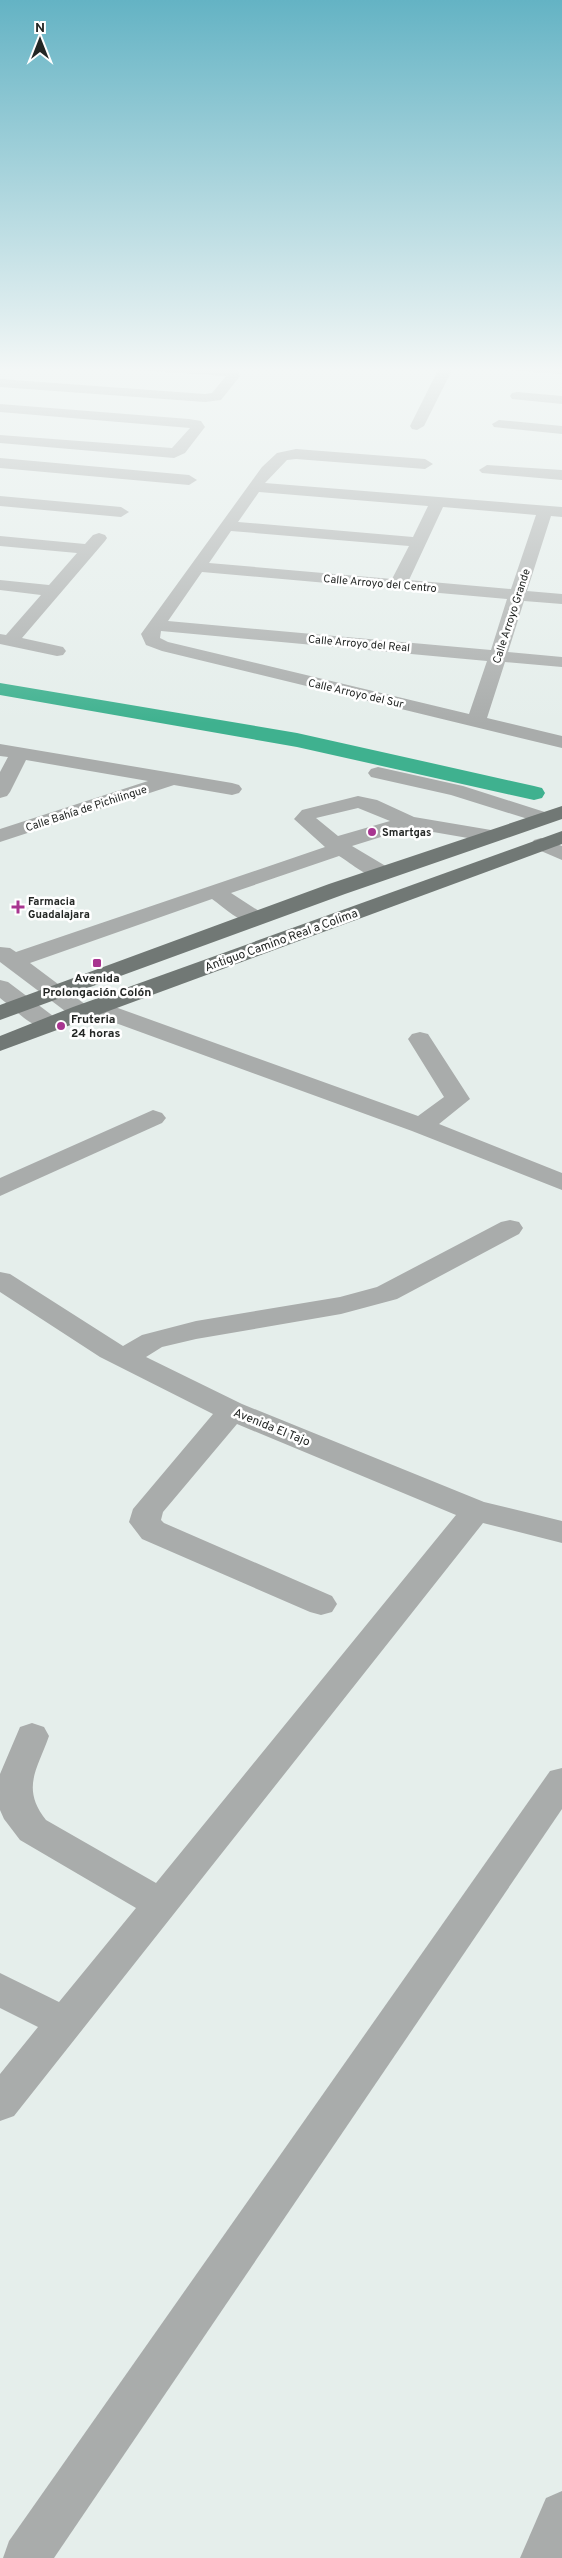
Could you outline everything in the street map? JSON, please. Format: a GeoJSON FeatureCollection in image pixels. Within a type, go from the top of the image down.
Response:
{"type":"FeatureCollection","features":[{"type":"Feature","properties":{"kind":"main road"},"geometry":{"type":"LineString","coordinates":[[0,1012],[56,993],[254,918],[553,814]]}},
{"type":"Feature","properties":{"kind":"main road","name":"Antiguo Camino Real a Colima"},"geometry":{"type":"LineString","coordinates":[[0,1044],[49,1024],[552,841]]}},
{"type":"Feature","properties":{"kind":"street"},"geometry":{"type":"LineString","coordinates":[[154,633],[198,566],[255,487],[553,512]]}},
{"type":"Feature","properties":{"kind":"street"},"geometry":{"type":"LineString","coordinates":[[0,501],[117,517],[133,498]]}},
{"type":"Feature","properties":{"kind":"street"},"geometry":{"type":"LineString","coordinates":[[398,585],[438,502]]}},
{"type":"Feature","properties":{"kind":"street","name":"Calle Arroyo Grande"},"geometry":{"type":"LineString","coordinates":[[476,722],[517,595],[553,512]]}},
{"type":"Feature","properties":{"kind":"street"},"geometry":{"type":"LineString","coordinates":[[227,526],[418,542]]}},
{"type":"Feature","properties":{"kind":"street"},"geometry":{"type":"LineString","coordinates":[[0,541],[94,544],[54,591],[5,641]]}},
{"type":"Feature","properties":{"kind":"street","name":"Calle Arroyo del Centro"},"geometry":{"type":"LineString","coordinates":[[198,566],[562,600]]}},
{"type":"Feature","properties":{"kind":"street"},"geometry":{"type":"LineString","coordinates":[[0,585],[54,591]]}},
{"type":"Feature","properties":{"kind":"street","name":"Calle Arroyo del Real"},"geometry":{"type":"LineString","coordinates":[[154,633],[562,662]]}},
{"type":"Feature","properties":{"kind":"street","name":"Calle Arroyo del Sur"},"geometry":{"type":"LineString","coordinates":[[154,633],[162,646],[562,742]]}},
{"type":"Feature","properties":{"kind":"street"},"geometry":{"type":"LineString","coordinates":[[5,641],[57,651]]}},
{"type":"Feature","properties":{"kind":"street"},"geometry":{"type":"LineString","coordinates":[[0,792],[10,752]]}},
{"type":"Feature","properties":{"kind":"street","name":"Calle Bahía de Pichilingue"},"geometry":{"type":"LineString","coordinates":[[10,752],[232,789]]}},
{"type":"Feature","properties":{"kind":"street"},"geometry":{"type":"LineString","coordinates":[[378,773],[553,814]]}},
{"type":"Feature","properties":{"kind":"street","name":"Calle Bahía de Pichilingue"},"geometry":{"type":"LineString","coordinates":[[0,836],[171,779]]}},
{"type":"Feature","properties":{"kind":"street"},"geometry":{"type":"LineString","coordinates":[[381,874],[339,846],[304,819],[309,814],[358,802],[370,804],[409,822],[491,836]]}},
{"type":"Feature","properties":{"kind":"street"},"geometry":{"type":"LineString","coordinates":[[6,957],[214,891],[409,822]]}},
{"type":"Feature","properties":{"kind":"street"},"geometry":{"type":"LineString","coordinates":[[552,841],[562,854]]}},
{"type":"Feature","properties":{"kind":"street"},"geometry":{"type":"LineString","coordinates":[[214,891],[254,918]]}},
{"type":"Feature","properties":{"kind":"street"},"geometry":{"type":"LineString","coordinates":[[6,957],[56,993],[88,1010],[420,1126],[562,1182]]}},
{"type":"Feature","properties":{"kind":"street"},"geometry":{"type":"LineString","coordinates":[[0,987],[49,1024]]}},
{"type":"Feature","properties":{"kind":"street"},"geometry":{"type":"LineString","coordinates":[[420,1039],[458,1100],[420,1126]]}},
{"type":"Feature","properties":{"kind":"street"},"geometry":{"type":"LineString","coordinates":[[0,1188],[153,1118]]}},
{"type":"Feature","properties":{"kind":"street"},"geometry":{"type":"LineString","coordinates":[[123,1358],[152,1341],[196,1330],[341,1305],[387,1293],[510,1228]]}},
{"type":"Feature","properties":{"kind":"street","name":"Avenida El Tajo"},"geometry":{"type":"LineString","coordinates":[[0,1280],[123,1358],[232,1411],[476,1511],[562,1532]]}},
{"type":"Feature","properties":{"kind":"street"},"geometry":{"type":"LineString","coordinates":[[232,1411],[148,1509],[145,1522],[153,1531],[321,1604]]}},
{"type":"Feature","properties":{"kind":"street"},"geometry":{"type":"LineString","coordinates":[[0,2104],[476,1511]]}},
{"type":"Feature","properties":{"kind":"street"},"geometry":{"type":"LineString","coordinates":[[32,1736],[14,1784],[17,1808],[32,1830],[160,1904]]}},
{"type":"Feature","properties":{"kind":"street"},"geometry":{"type":"LineString","coordinates":[[26,2558],[562,1781]]}},
{"type":"Feature","properties":{"kind":"street"},"geometry":{"type":"LineString","coordinates":[[0,1989],[37,2010],[66,2021]]}},
{"type":"Feature","properties":{"kind":"street"},"geometry":{"type":"LineString","coordinates":[[543,2558],[562,2514]]}},
{"type":"Feature","properties":{"kind":"waterway"},"geometry":{"type":"LineString","coordinates":[[0,689],[297,740],[534,793]]}},
{"type":"Feature","properties":{"kind":"place","name":"Smartgas"},"geometry":{"type":"Point","coordinates":[372,832]}},
{"type":"Feature","properties":{"kind":"place","name":"Farmacia Guadalajara"},"geometry":{"type":"Point","coordinates":[18,907]}},
{"type":"Feature","properties":{"kind":"place","name":"Avenida Prolongación Colón"},"geometry":{"type":"Point","coordinates":[97,963]}},
{"type":"Feature","properties":{"kind":"place","name":"Fruteria 24 horas"},"geometry":{"type":"Point","coordinates":[61,1026]}}]}
